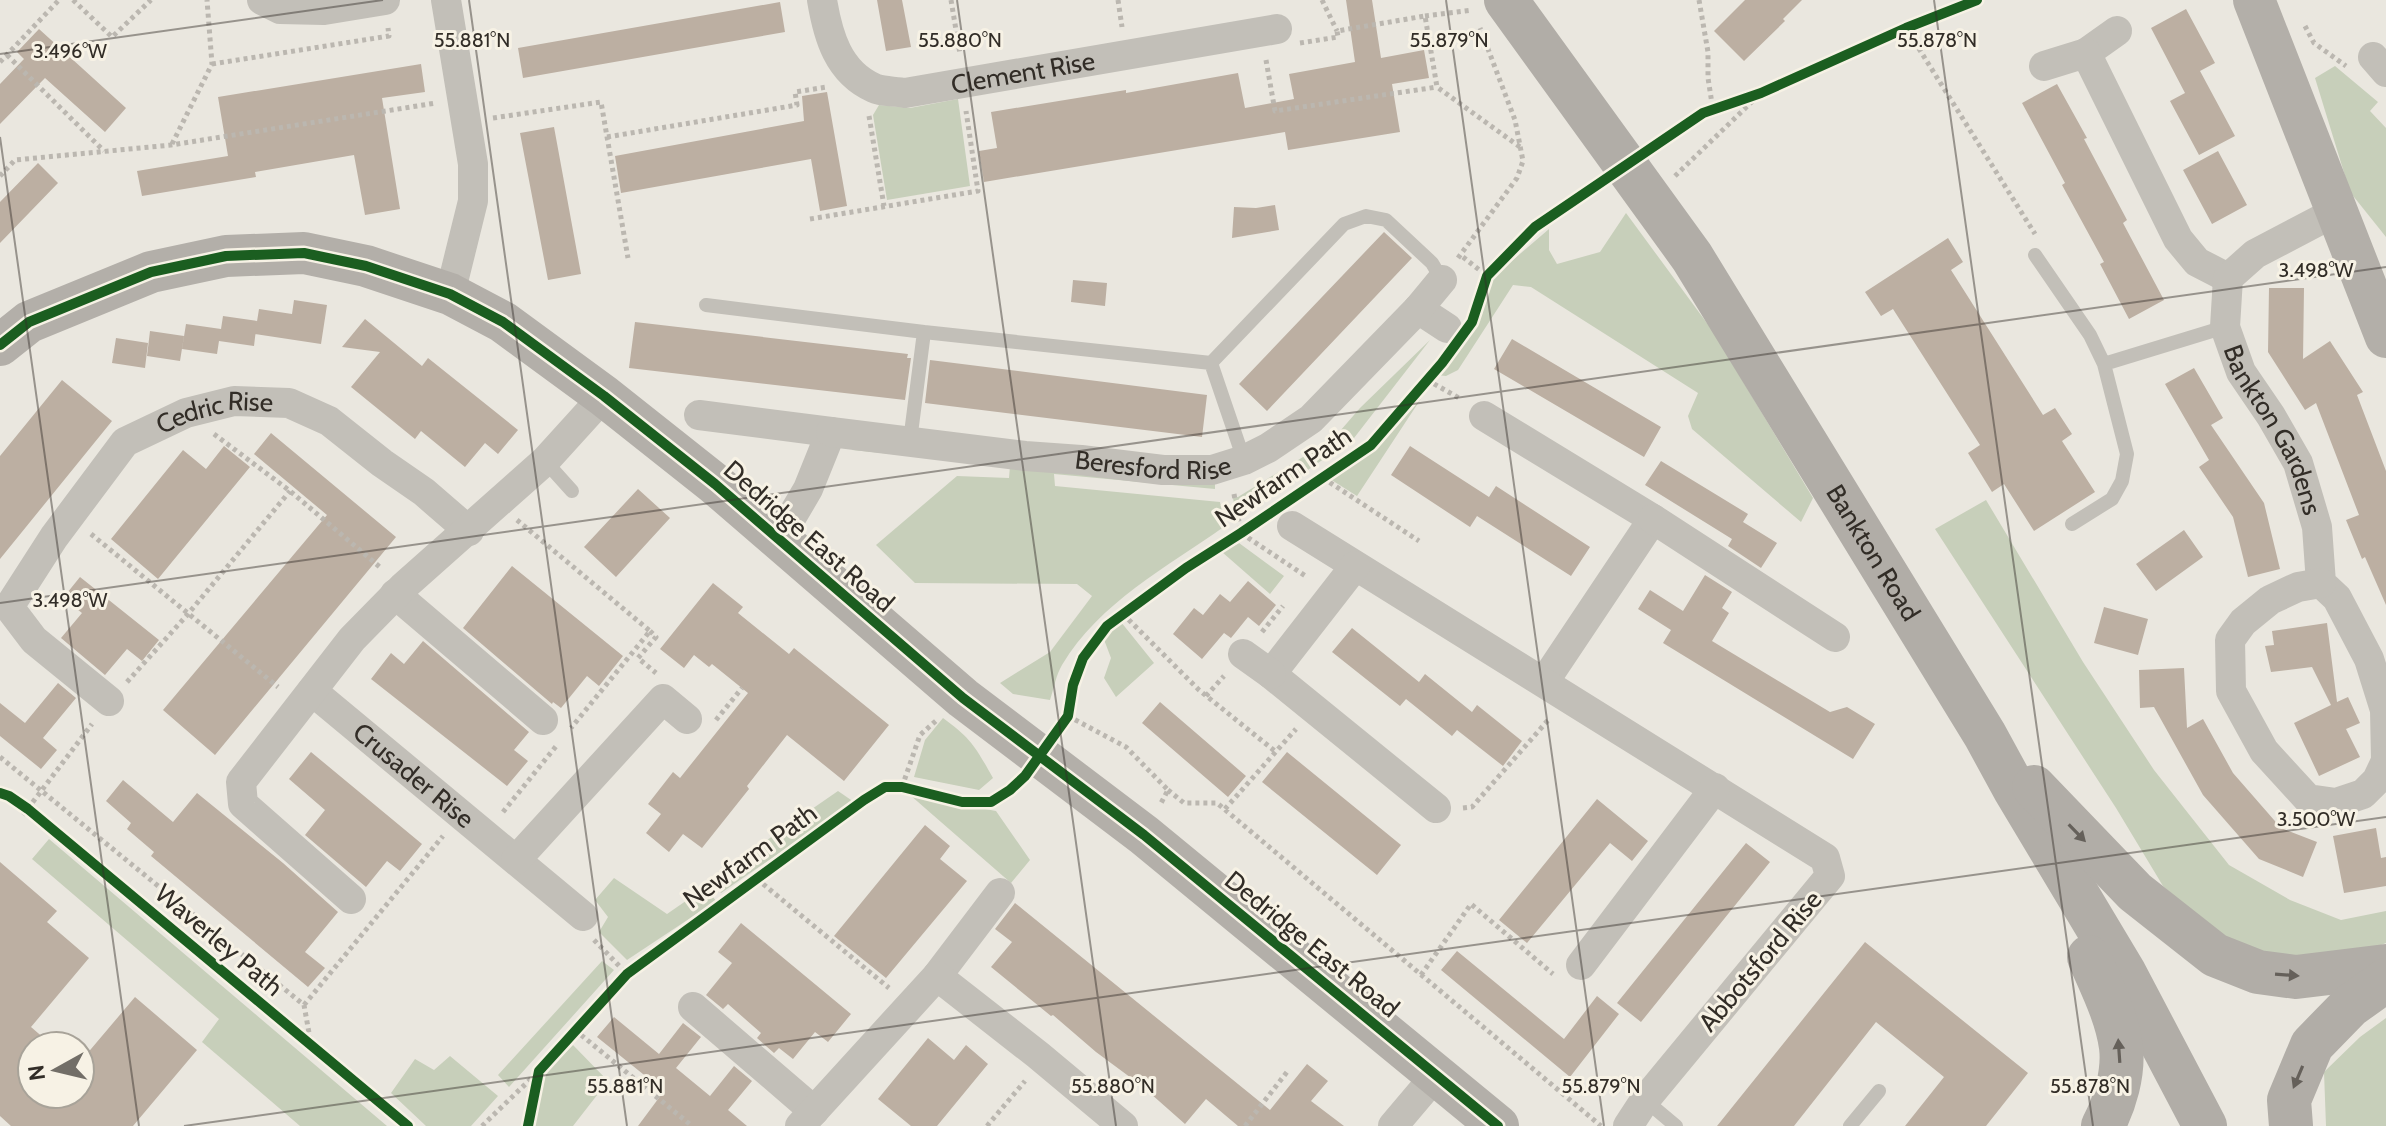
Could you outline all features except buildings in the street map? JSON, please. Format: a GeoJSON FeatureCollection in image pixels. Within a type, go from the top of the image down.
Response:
{"type":"FeatureCollection","features":[{"type":"Feature","properties":{"kind":"main road","name":"Bankton Road"},"geometry":{"type":"LineString","coordinates":[[1492,12],[1651,198],[1692,257],[1985,735],[2124,972],[2205,1126]]}},
{"type":"Feature","properties":{"kind":"main road"},"geometry":{"type":"LineString","coordinates":[[1985,735],[2135,892],[2215,955],[2258,972],[2296,977],[2386,966]]}},
{"type":"Feature","properties":{"kind":"main road"},"geometry":{"type":"LineString","coordinates":[[2015,790],[2106,997],[2121,1047],[2119,1086],[2103,1126]]}},
{"type":"Feature","properties":{"kind":"main road"},"geometry":{"type":"LineString","coordinates":[[2291,1126],[2289,1100],[2312,1045],[2350,1006],[2386,980]]}},
{"type":"Feature","properties":{"kind":"street"},"geometry":{"type":"LineString","coordinates":[[262,0],[280,9],[386,12]]}},
{"type":"Feature","properties":{"kind":"street"},"geometry":{"type":"LineString","coordinates":[[446,0],[473,164],[473,201],[450,294]]}},
{"type":"Feature","properties":{"kind":"street"},"geometry":{"type":"LineString","coordinates":[[822,0],[833,46],[848,72]]}},
{"type":"Feature","properties":{"kind":"street"},"geometry":{"type":"LineString","coordinates":[[2254,0],[2386,337]]}},
{"type":"Feature","properties":{"kind":"street","name":"Clement Rise"},"geometry":{"type":"LineString","coordinates":[[848,72],[875,89],[905,93],[1269,30]]}},
{"type":"Feature","properties":{"kind":"street"},"geometry":{"type":"LineString","coordinates":[[2044,66],[2086,53],[2117,31]]}},
{"type":"Feature","properties":{"kind":"street"},"geometry":{"type":"LineString","coordinates":[[2086,53],[2178,239],[2197,262],[2228,278],[2255,254],[2337,211]]}},
{"type":"Feature","properties":{"kind":"street","name":"Dedridge East Road"},"geometry":{"type":"LineString","coordinates":[[0,345],[29,322],[151,272],[226,256],[304,253],[366,266],[450,294],[503,322],[604,396],[715,484],[963,698],[1144,835],[1498,1126]]}},
{"type":"Feature","properties":{"kind":"street","name":"Bankton Gardens"},"geometry":{"type":"LineString","coordinates":[[2228,278],[2225,327],[2241,372],[2298,463],[2317,527],[2321,583]]}},
{"type":"Feature","properties":{"kind":"street","name":"Beresford Rise"},"geometry":{"type":"LineString","coordinates":[[699,415],[1025,456],[1163,470],[1212,470],[1268,448],[1311,419],[1418,309],[1442,280]]}},
{"type":"Feature","properties":{"kind":"street"},"geometry":{"type":"LineString","coordinates":[[1418,309],[1447,328]]}},
{"type":"Feature","properties":{"kind":"street"},"geometry":{"type":"LineString","coordinates":[[351,899],[243,804],[241,782],[352,639],[399,591],[545,461],[604,396]]}},
{"type":"Feature","properties":{"kind":"street","name":"Cedric Rise"},"geometry":{"type":"LineString","coordinates":[[109,701],[34,640],[5,604],[125,442],[186,413],[234,401],[289,403],[329,421],[424,492],[469,531]]}},
{"type":"Feature","properties":{"kind":"street"},"geometry":{"type":"LineString","coordinates":[[1484,416],[1653,519],[1835,637]]}},
{"type":"Feature","properties":{"kind":"street"},"geometry":{"type":"LineString","coordinates":[[778,540],[808,489],[831,432]]}},
{"type":"Feature","properties":{"kind":"street"},"geometry":{"type":"LineString","coordinates":[[1556,689],[1653,519]]}},
{"type":"Feature","properties":{"kind":"street","name":"Abbotsford Rise"},"geometry":{"type":"LineString","coordinates":[[1292,526],[1825,858],[1830,876],[1645,1100],[1628,1126]]}},
{"type":"Feature","properties":{"kind":"street"},"geometry":{"type":"LineString","coordinates":[[1271,674],[1355,566]]}},
{"type":"Feature","properties":{"kind":"street"},"geometry":{"type":"LineString","coordinates":[[2321,583],[2337,598],[2369,659],[2385,710],[2386,760],[2377,780],[2363,794],[2336,803],[2308,799],[2264,751],[2231,691],[2230,640],[2243,622],[2270,600],[2298,587],[2321,583]]}},
{"type":"Feature","properties":{"kind":"street"},"geometry":{"type":"LineString","coordinates":[[399,591],[543,720]]}},
{"type":"Feature","properties":{"kind":"street"},"geometry":{"type":"LineString","coordinates":[[1243,654],[1436,808]]}},
{"type":"Feature","properties":{"kind":"street","name":"Crusader Rise"},"geometry":{"type":"LineString","coordinates":[[306,698],[460,814],[583,916]]}},
{"type":"Feature","properties":{"kind":"street"},"geometry":{"type":"LineString","coordinates":[[516,860],[663,699],[687,719]]}},
{"type":"Feature","properties":{"kind":"street"},"geometry":{"type":"LineString","coordinates":[[1581,965],[1715,788]]}},
{"type":"Feature","properties":{"kind":"street"},"geometry":{"type":"LineString","coordinates":[[693,1007],[807,1119],[937,976],[1000,893]]}},
{"type":"Feature","properties":{"kind":"street"},"geometry":{"type":"LineString","coordinates":[[937,976],[1123,1126]]}},
{"type":"Feature","properties":{"kind":"street"},"geometry":{"type":"LineString","coordinates":[[1393,1126],[1437,1074]]}},
{"type":"Feature","properties":{"kind":"lane"},"geometry":{"type":"LineString","coordinates":[[1211,363],[1344,224],[1366,216],[1386,220],[1432,263],[1442,280]]}},
{"type":"Feature","properties":{"kind":"lane"},"geometry":{"type":"LineString","coordinates":[[2035,255],[2090,335],[2104,364],[2127,454],[2122,481],[2112,499],[2072,524]]}},
{"type":"Feature","properties":{"kind":"lane"},"geometry":{"type":"LineString","coordinates":[[706,305],[1211,363]]}},
{"type":"Feature","properties":{"kind":"lane"},"geometry":{"type":"LineString","coordinates":[[2104,364],[2225,327]]}},
{"type":"Feature","properties":{"kind":"lane"},"geometry":{"type":"LineString","coordinates":[[910,441],[924,332]]}},
{"type":"Feature","properties":{"kind":"lane"},"geometry":{"type":"LineString","coordinates":[[1211,363],[1236,463]]}},
{"type":"Feature","properties":{"kind":"lane"},"geometry":{"type":"LineString","coordinates":[[545,461],[572,491]]}},
{"type":"Feature","properties":{"kind":"lane"},"geometry":{"type":"LineString","coordinates":[[1850,1126],[1879,1091]]}},
{"type":"Feature","properties":{"kind":"lane"},"geometry":{"type":"LineString","coordinates":[[1645,1100],[1676,1126]]}},
{"type":"Feature","properties":{"kind":"path"},"geometry":{"type":"LineString","coordinates":[[0,62],[59,0]]}},
{"type":"Feature","properties":{"kind":"path"},"geometry":{"type":"LineString","coordinates":[[73,0],[112,37],[151,0]]}},
{"type":"Feature","properties":{"kind":"path"},"geometry":{"type":"LineString","coordinates":[[171,145],[212,64],[207,0]]}},
{"type":"Feature","properties":{"kind":"path"},"geometry":{"type":"LineString","coordinates":[[810,219],[978,191],[951,0]]}},
{"type":"Feature","properties":{"kind":"path"},"geometry":{"type":"LineString","coordinates":[[1269,30],[1285,45],[1338,37],[1322,0]]}},
{"type":"Feature","properties":{"kind":"path"},"geometry":{"type":"LineString","coordinates":[[1337,31],[1473,10],[1482,0]]}},
{"type":"Feature","properties":{"kind":"path"},"geometry":{"type":"LineString","coordinates":[[1699,0],[1708,52],[1708,112],[1725,106]]}},
{"type":"Feature","properties":{"kind":"path"},"geometry":{"type":"LineString","coordinates":[[212,64],[389,36],[386,12]]}},
{"type":"Feature","properties":{"kind":"path"},"geometry":{"type":"LineString","coordinates":[[1492,12],[1523,161],[1517,178],[1460,255],[1485,282],[1497,267]]}},
{"type":"Feature","properties":{"kind":"path"},"geometry":{"type":"LineString","coordinates":[[1425,16],[1437,87]]}},
{"type":"Feature","properties":{"kind":"path"},"geometry":{"type":"LineString","coordinates":[[2302,21],[2314,43],[2370,66]]}},
{"type":"Feature","properties":{"kind":"path"},"geometry":{"type":"LineString","coordinates":[[1891,35],[1920,22]]}},
{"type":"Feature","properties":{"kind":"path"},"geometry":{"type":"LineString","coordinates":[[1906,28],[2044,248],[2035,255]]}},
{"type":"Feature","properties":{"kind":"path"},"geometry":{"type":"LineString","coordinates":[[1269,30],[1275,111],[1437,87],[1520,147]]}},
{"type":"Feature","properties":{"kind":"path"},"geometry":{"type":"LineString","coordinates":[[7,55],[104,151]]}},
{"type":"Feature","properties":{"kind":"path"},"geometry":{"type":"LineString","coordinates":[[607,137],[797,105],[795,92],[839,85],[848,72]]}},
{"type":"Feature","properties":{"kind":"path"},"geometry":{"type":"LineString","coordinates":[[1737,102],[1775,87]]}},
{"type":"Feature","properties":{"kind":"path"},"geometry":{"type":"LineString","coordinates":[[875,89],[867,104],[884,206]]}},
{"type":"Feature","properties":{"kind":"path"},"geometry":{"type":"LineString","coordinates":[[1651,198],[1761,93]]}},
{"type":"Feature","properties":{"kind":"path"},"geometry":{"type":"LineString","coordinates":[[0,176],[15,160],[465,110],[601,102],[628,258]]}},
{"type":"Feature","properties":{"kind":"path"},"geometry":{"type":"LineString","coordinates":[[1417,391],[1431,376],[1484,416]]}},
{"type":"Feature","properties":{"kind":"path"},"geometry":{"type":"LineString","coordinates":[[186,413],[290,491],[399,591]]}},
{"type":"Feature","properties":{"kind":"path"},"geometry":{"type":"LineString","coordinates":[[1236,463],[1246,530],[1307,577]]}},
{"type":"Feature","properties":{"kind":"path"},"geometry":{"type":"LineString","coordinates":[[1327,475],[1419,541]]}},
{"type":"Feature","properties":{"kind":"path"},"geometry":{"type":"LineString","coordinates":[[40,819],[23,809],[42,791],[109,701],[188,614],[290,491]]}},
{"type":"Feature","properties":{"kind":"path"},"geometry":{"type":"LineString","coordinates":[[498,504],[650,631],[656,637],[645,649]]}},
{"type":"Feature","properties":{"kind":"path"},"geometry":{"type":"LineString","coordinates":[[69,516],[188,614],[306,698]]}},
{"type":"Feature","properties":{"kind":"path"},"geometry":{"type":"LineString","coordinates":[[1298,588],[1330,550]]}},
{"type":"Feature","properties":{"kind":"path"},"geometry":{"type":"LineString","coordinates":[[1206,696],[1289,599]]}},
{"type":"Feature","properties":{"kind":"path"},"geometry":{"type":"LineString","coordinates":[[1134,605],[1119,617],[1206,696],[1276,752]]}},
{"type":"Feature","properties":{"kind":"path"},"geometry":{"type":"LineString","coordinates":[[484,834],[650,631]]}},
{"type":"Feature","properties":{"kind":"path"},"geometry":{"type":"LineString","coordinates":[[1436,808],[1472,807],[1556,689]]}},
{"type":"Feature","properties":{"kind":"path"},"geometry":{"type":"LineString","coordinates":[[914,790],[897,787],[920,735],[963,698]]}},
{"type":"Feature","properties":{"kind":"path"},"geometry":{"type":"LineString","coordinates":[[1060,728],[1068,716],[1070,701]]}},
{"type":"Feature","properties":{"kind":"path"},"geometry":{"type":"LineString","coordinates":[[1225,809],[1315,709]]}},
{"type":"Feature","properties":{"kind":"path"},"geometry":{"type":"LineString","coordinates":[[1068,716],[1126,747],[1184,803],[1217,803],[1225,809],[1601,1126]]}},
{"type":"Feature","properties":{"kind":"path"},"geometry":{"type":"LineString","coordinates":[[0,757],[304,1005],[311,1044]]}},
{"type":"Feature","properties":{"kind":"path"},"geometry":{"type":"LineString","coordinates":[[1144,835],[1168,790]]}},
{"type":"Feature","properties":{"kind":"path"},"geometry":{"type":"LineString","coordinates":[[304,1005],[460,814]]}},
{"type":"Feature","properties":{"kind":"path"},"geometry":{"type":"LineString","coordinates":[[757,879],[911,1006]]}},
{"type":"Feature","properties":{"kind":"path"},"geometry":{"type":"LineString","coordinates":[[1421,975],[1471,904],[1563,983],[1581,965]]}},
{"type":"Feature","properties":{"kind":"path"},"geometry":{"type":"LineString","coordinates":[[583,916],[586,931],[627,974]]}},
{"type":"Feature","properties":{"kind":"path"},"geometry":{"type":"LineString","coordinates":[[617,985],[639,965]]}},
{"type":"Feature","properties":{"kind":"path"},"geometry":{"type":"LineString","coordinates":[[566,1040],[586,1018]]}},
{"type":"Feature","properties":{"kind":"path"},"geometry":{"type":"LineString","coordinates":[[575,1030],[692,1126]]}},
{"type":"Feature","properties":{"kind":"path"},"geometry":{"type":"LineString","coordinates":[[300,1035],[323,1054]]}},
{"type":"Feature","properties":{"kind":"path"},"geometry":{"type":"LineString","coordinates":[[987,1126],[1043,1059]]}},
{"type":"Feature","properties":{"kind":"path"},"geometry":{"type":"LineString","coordinates":[[482,1126],[548,1060]]}},
{"type":"Feature","properties":{"kind":"path"},"geometry":{"type":"LineString","coordinates":[[536,1084],[539,1071]]}},
{"type":"Feature","properties":{"kind":"path"},"geometry":{"type":"LineString","coordinates":[[1245,1126],[1287,1072]]}},
{"type":"Feature","properties":{"kind":"green space"},"geometry":{"type":"Polygon","coordinates":[[[2335,66],[2378,102],[2370,111],[2386,128],[2386,237],[2350,192],[2315,78],[2335,66]]]}},
{"type":"Feature","properties":{"kind":"green space"},"geometry":{"type":"Polygon","coordinates":[[[958,99],[970,186],[887,200],[873,115],[879,105],[910,108],[958,99]]]}},
{"type":"Feature","properties":{"kind":"green space"},"geometry":{"type":"Polygon","coordinates":[[[1626,213],[1712,330],[1813,498],[1801,522],[1692,429],[1688,416],[1698,393],[1531,287],[1513,285],[1458,370],[1446,376],[1436,375],[1477,319],[1492,278],[1549,229],[1549,250],[1557,264],[1600,252],[1626,213]]]}},
{"type":"Feature","properties":{"kind":"green space"},"geometry":{"type":"Polygon","coordinates":[[[1430,340],[1354,438],[1237,519],[1233,498],[1334,438],[1360,408],[1430,340]]]}},
{"type":"Feature","properties":{"kind":"green space"},"geometry":{"type":"Polygon","coordinates":[[[1424,386],[1428,388],[1357,496],[1330,479],[1371,448],[1424,386]]]}},
{"type":"Feature","properties":{"kind":"green space"},"geometry":{"type":"Polygon","coordinates":[[[856,442],[1215,480],[1215,489],[1054,474],[1055,486],[1220,502],[1225,526],[1136,587],[1095,622],[1062,665],[1050,700],[1013,694],[1000,683],[1050,652],[1092,596],[1077,584],[915,583],[876,545],[957,476],[1009,478],[1010,466],[852,450],[856,442]]]}},
{"type":"Feature","properties":{"kind":"green space"},"geometry":{"type":"Polygon","coordinates":[[[1986,500],[2083,662],[2154,770],[2229,865],[2290,900],[2341,920],[2386,911],[2386,943],[2357,955],[2272,959],[2214,932],[2163,886],[1935,529],[1986,500]]]}},
{"type":"Feature","properties":{"kind":"green space"},"geometry":{"type":"Polygon","coordinates":[[[1239,543],[1284,576],[1270,594],[1222,552],[1239,543]]]}},
{"type":"Feature","properties":{"kind":"green space"},"geometry":{"type":"Polygon","coordinates":[[[1121,622],[1154,663],[1116,697],[1104,678],[1111,658],[1103,637],[1121,622]]]}},
{"type":"Feature","properties":{"kind":"green space"},"geometry":{"type":"Polygon","coordinates":[[[943,718],[972,745],[993,778],[979,790],[914,777],[925,740],[943,718]]]}},
{"type":"Feature","properties":{"kind":"green space"},"geometry":{"type":"Polygon","coordinates":[[[838,791],[854,802],[721,893],[712,878],[838,791]]]}},
{"type":"Feature","properties":{"kind":"green space"},"geometry":{"type":"Polygon","coordinates":[[[910,795],[996,811],[1030,860],[1011,883],[910,795]]]}},
{"type":"Feature","properties":{"kind":"green space"},"geometry":{"type":"Polygon","coordinates":[[[49,839],[387,1126],[300,1126],[202,1042],[219,1019],[32,859],[49,839]]]}},
{"type":"Feature","properties":{"kind":"green space"},"geometry":{"type":"Polygon","coordinates":[[[614,878],[667,914],[706,887],[716,901],[627,960],[599,932],[608,917],[595,900],[614,878]]]}},
{"type":"Feature","properties":{"kind":"green space"},"geometry":{"type":"Polygon","coordinates":[[[602,961],[614,970],[509,1087],[498,1075],[602,961]]]}},
{"type":"Feature","properties":{"kind":"green space"},"geometry":{"type":"Polygon","coordinates":[[[2386,1018],[2386,1126],[2326,1126],[2324,1072],[2360,1037],[2386,1018]]]}},
{"type":"Feature","properties":{"kind":"green space"},"geometry":{"type":"Polygon","coordinates":[[[573,1045],[608,1081],[573,1126],[534,1126],[546,1072],[573,1045]]]}},
{"type":"Feature","properties":{"kind":"green space"},"geometry":{"type":"Polygon","coordinates":[[[450,1056],[498,1096],[471,1126],[426,1126],[391,1093],[415,1059],[434,1070],[450,1056]]]}},
{"type":"Feature","properties":{"kind":"cycle path","name":"Newfarm Path"},"geometry":{"type":"LineString","coordinates":[[528,1126],[539,1071],[627,974],[864,800],[885,787],[902,787],[962,802],[991,802],[1010,790],[1025,776],[1068,716],[1073,685],[1083,658],[1107,626],[1186,568],[1371,445],[1442,363],[1472,322],[1487,276],[1535,227],[1703,113],[1761,93],[1977,0]]}},
{"type":"Feature","properties":{"kind":"cycle path"},"geometry":{"type":"LineString","coordinates":[[0,345],[29,322],[151,272],[226,256],[304,253],[366,266],[450,294],[503,322],[604,396],[715,484],[963,698],[1144,835],[1498,1126]]}},
{"type":"Feature","properties":{"kind":"cycle path","name":"Waverley Path"},"geometry":{"type":"LineString","coordinates":[[0,793],[28,809],[408,1126]]}}]}
